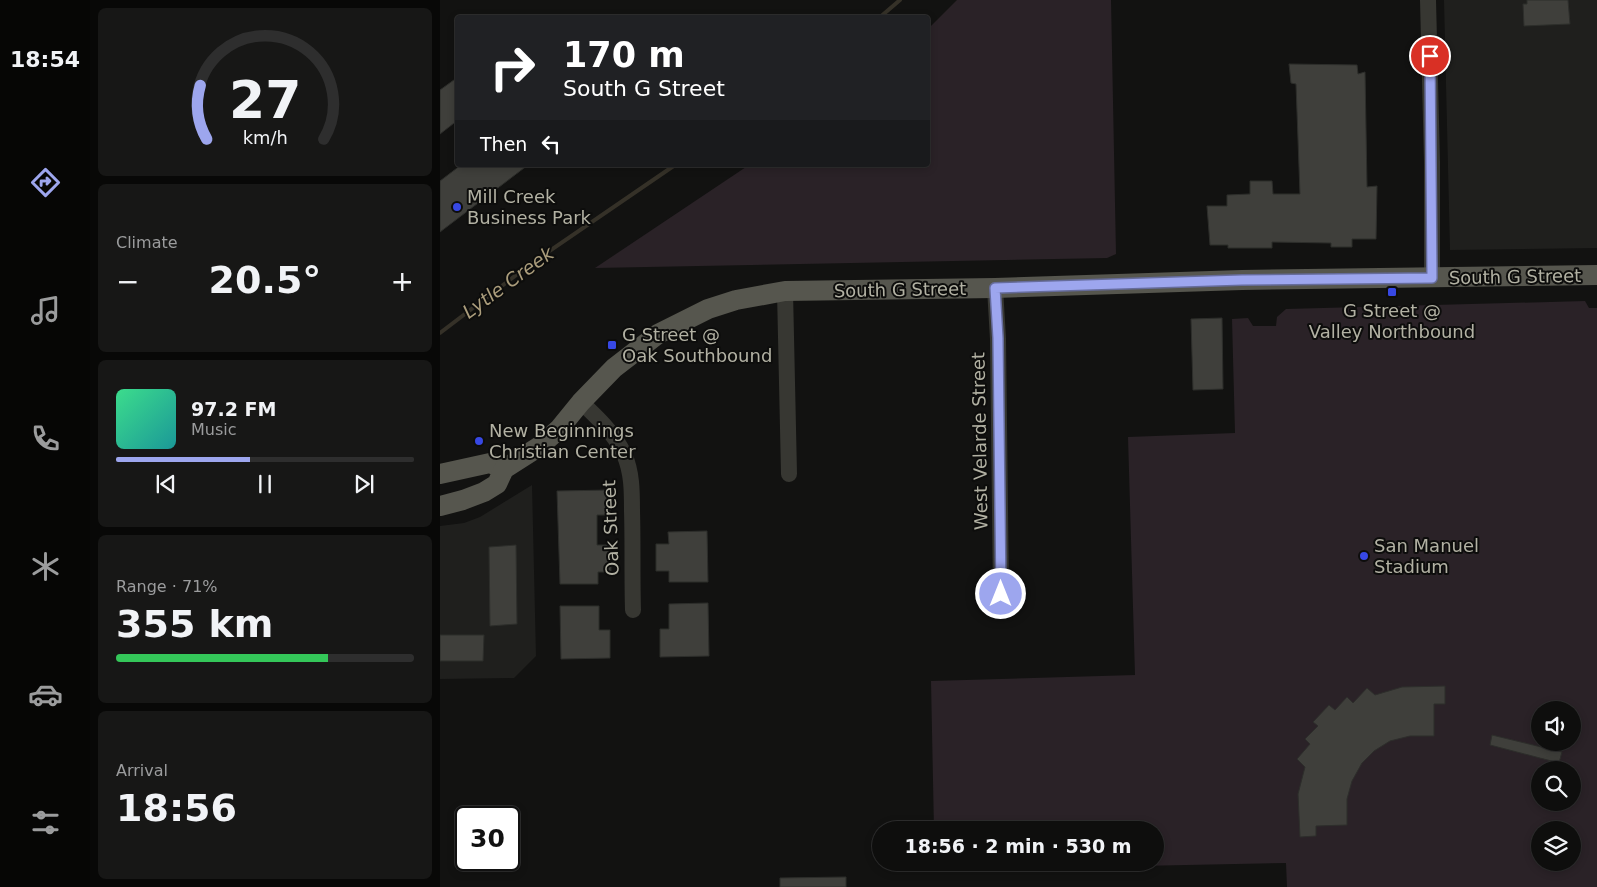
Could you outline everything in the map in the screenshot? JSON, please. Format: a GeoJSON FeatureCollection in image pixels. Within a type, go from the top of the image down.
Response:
{"type":"FeatureCollection","features":[{"type":"Feature","properties":{"kind":"main road","name":"South G Street"},"geometry":{"type":"LineString","coordinates":[[440,506],[484,492],[497,484],[504,470],[540,446],[559,428],[580,402],[621,362],[666,330],[708,309],[736,300],[785,291],[1597,275]]}},
{"type":"Feature","properties":{"kind":"main road"},"geometry":{"type":"LineString","coordinates":[[440,474],[490,463],[504,470]]}},
{"type":"Feature","properties":{"kind":"street"},"geometry":{"type":"LineString","coordinates":[[1428,0],[1432,152],[1432,278]]}},
{"type":"Feature","properties":{"kind":"street","name":"West Velarde Street"},"geometry":{"type":"LineString","coordinates":[[995,288],[998,338],[1001,594]]}},
{"type":"Feature","properties":{"kind":"street"},"geometry":{"type":"LineString","coordinates":[[785,291],[789,474]]}},
{"type":"Feature","properties":{"kind":"street","name":"Oak Street"},"geometry":{"type":"LineString","coordinates":[[580,402],[600,420],[616,440],[629,469],[633,522],[634,610]]}},
{"type":"Feature","properties":{"kind":"shaded area"},"geometry":{"type":"Polygon","coordinates":[[[957,0],[1111,0],[1116,254],[1107,258],[595,268],[746,167],[930,167],[930,27],[957,0]]]}},
{"type":"Feature","properties":{"kind":"shaded area"},"geometry":{"type":"Polygon","coordinates":[[[1444,0],[1597,0],[1597,248],[1450,250],[1444,0]]]}},
{"type":"Feature","properties":{"kind":"shaded area","name":"San Manuel Stadium"},"geometry":{"type":"Polygon","coordinates":[[[1585,301],[1589,308],[1597,308],[1597,887],[1287,887],[1286,863],[1164,865],[1164,821],[934,821],[931,681],[1135,675],[1128,437],[1235,433],[1232,319],[1248,318],[1253,326],[1276,326],[1277,317],[1286,309],[1585,301]]]}},
{"type":"Feature","properties":{"kind":"shaded area"},"geometry":{"type":"Polygon","coordinates":[[[532,485],[536,656],[514,678],[440,679],[440,526],[464,523],[480,517],[532,485]]]}},
{"type":"Feature","properties":{"kind":"building"},"geometry":{"type":"Polygon","coordinates":[[[1527,0],[1568,0],[1570,24],[1524,26],[1523,4],[1527,4],[1527,0]]]}},
{"type":"Feature","properties":{"kind":"building"},"geometry":{"type":"Polygon","coordinates":[[[1289,64],[1357,65],[1358,74],[1365,72],[1367,187],[1377,186],[1376,239],[1352,239],[1352,247],[1331,247],[1331,243],[1272,242],[1272,248],[1228,248],[1228,245],[1210,245],[1207,206],[1227,206],[1227,195],[1250,194],[1250,181],[1272,181],[1273,194],[1300,194],[1296,84],[1291,83],[1289,64]]]}},
{"type":"Feature","properties":{"kind":"building"},"geometry":{"type":"Polygon","coordinates":[[[455,79],[455,122],[440,134],[440,90],[455,79]]]}},
{"type":"Feature","properties":{"kind":"building","name":"Mill Creek Business Park"},"geometry":{"type":"Polygon","coordinates":[[[458,167],[525,167],[440,232],[440,181],[458,167]]]}},
{"type":"Feature","properties":{"kind":"building"},"geometry":{"type":"Polygon","coordinates":[[[1222,318],[1223,389],[1193,390],[1191,319],[1222,318]]]}},
{"type":"Feature","properties":{"kind":"building"},"geometry":{"type":"Polygon","coordinates":[[[610,490],[610,515],[597,515],[597,545],[611,545],[611,572],[598,572],[598,584],[560,584],[557,491],[610,490]]]}},
{"type":"Feature","properties":{"kind":"building"},"geometry":{"type":"Polygon","coordinates":[[[707,531],[708,582],[669,582],[669,571],[656,571],[656,544],[669,544],[668,532],[707,531]]]}},
{"type":"Feature","properties":{"kind":"building"},"geometry":{"type":"Polygon","coordinates":[[[516,545],[517,624],[490,626],[489,547],[516,545]]]}},
{"type":"Feature","properties":{"kind":"building"},"geometry":{"type":"Polygon","coordinates":[[[708,603],[709,656],[660,657],[660,629],[669,629],[669,604],[708,603]]]}},
{"type":"Feature","properties":{"kind":"building"},"geometry":{"type":"Polygon","coordinates":[[[560,606],[599,606],[599,630],[610,630],[610,658],[561,659],[560,606]]]}},
{"type":"Feature","properties":{"kind":"building"},"geometry":{"type":"Polygon","coordinates":[[[440,635],[484,635],[483,661],[440,661],[440,635]]]}},
{"type":"Feature","properties":{"kind":"building"},"geometry":{"type":"Polygon","coordinates":[[[1445,686],[1445,704],[1434,704],[1434,736],[1410,736],[1390,741],[1374,751],[1362,763],[1352,781],[1347,799],[1347,825],[1316,826],[1316,836],[1300,837],[1298,794],[1305,767],[1297,759],[1310,744],[1305,739],[1318,726],[1313,722],[1329,705],[1335,710],[1347,697],[1353,703],[1367,688],[1375,695],[1402,687],[1445,686]]]}},
{"type":"Feature","properties":{"kind":"building"},"geometry":{"type":"Polygon","coordinates":[[[1492,735],[1531,744],[1531,751],[1562,752],[1560,761],[1551,761],[1490,745],[1492,735]]]}},
{"type":"Feature","properties":{"kind":"building"},"geometry":{"type":"Polygon","coordinates":[[[846,877],[846,887],[780,887],[780,878],[846,877]]]}},
{"type":"Feature","properties":{"kind":"waterway","name":"Lytle Creek"},"geometry":{"type":"LineString","coordinates":[[882,15],[900,0]]}},
{"type":"Feature","properties":{"kind":"waterway","name":"Lytle Creek"},"geometry":{"type":"LineString","coordinates":[[440,333],[532,263],[672,167]]}},
{"type":"Feature","properties":{"kind":"place","name":"Mill Creek Business Park"},"geometry":{"type":"Point","coordinates":[457,207]}},
{"type":"Feature","properties":{"kind":"place","name":"G Street @ Valley Northbound"},"geometry":{"type":"Point","coordinates":[1392,292]}},
{"type":"Feature","properties":{"kind":"place","name":"G Street @ Oak Southbound"},"geometry":{"type":"Point","coordinates":[612,345]}},
{"type":"Feature","properties":{"kind":"place","name":"New Beginnings Christian Center"},"geometry":{"type":"Point","coordinates":[479,441]}},
{"type":"Feature","properties":{"kind":"place","name":"San Manuel Stadium"},"geometry":{"type":"Point","coordinates":[1364,556]}},
{"type":"Feature","properties":{"kind":"route"},"geometry":{"type":"LineString","coordinates":[[1001,594],[998,338],[995,288],[1242,280],[1432,278],[1430,56]]}}]}
